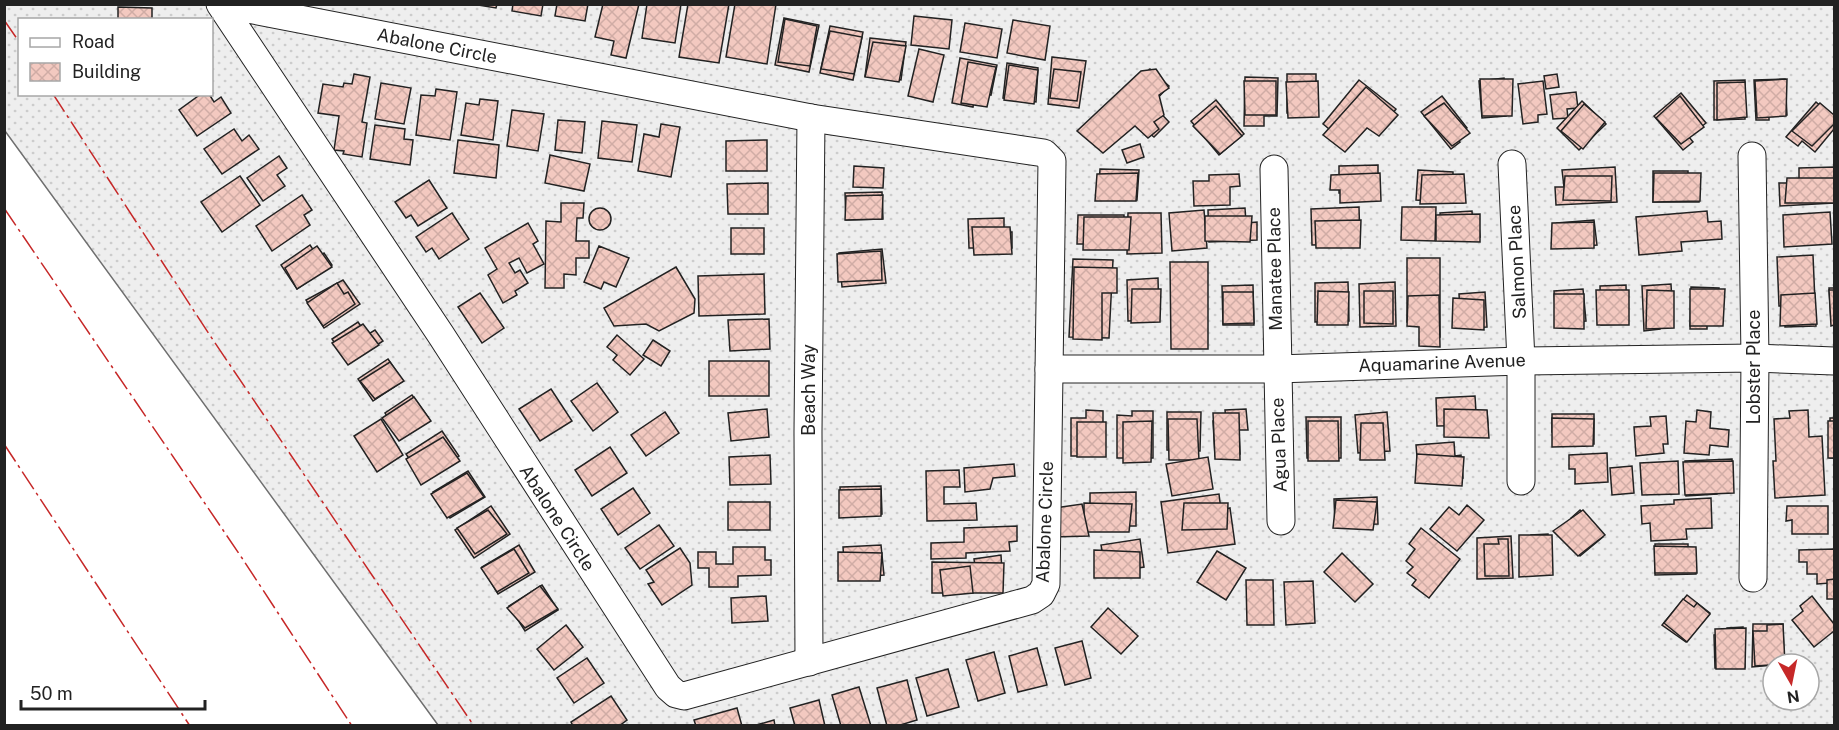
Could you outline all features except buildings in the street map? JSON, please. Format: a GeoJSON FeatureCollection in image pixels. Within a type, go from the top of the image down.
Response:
{"type":"FeatureCollection","features":[{"type":"Feature","properties":{"kind":"street","name":"Abalone Circle"},"geometry":{"type":"LineString","coordinates":[[221,4],[811,118],[1044,153],[1049,156],[1052,161],[1046,584],[1041,594],[1032,600],[684,696],[676,694],[668,687],[441,335],[221,4]]}},
{"type":"Feature","properties":{"kind":"street","name":"Beach Way"},"geometry":{"type":"LineString","coordinates":[[808,662],[811,118]]}},
{"type":"Feature","properties":{"kind":"street","name":"Lobster Place"},"geometry":{"type":"LineString","coordinates":[[1752,156],[1755,358],[1753,578]]}},
{"type":"Feature","properties":{"kind":"street","name":"Salmon Place"},"geometry":{"type":"LineString","coordinates":[[1512,164],[1521,360],[1521,481]]}},
{"type":"Feature","properties":{"kind":"street","name":"Manatee Place"},"geometry":{"type":"LineString","coordinates":[[1274,169],[1277,369]]}},
{"type":"Feature","properties":{"kind":"street","name":"Aquamarine Avenue"},"geometry":{"type":"LineString","coordinates":[[1049,369],[1277,369],[1521,360],[1755,358],[1834,361]]}},
{"type":"Feature","properties":{"kind":"street","name":"Agua Place"},"geometry":{"type":"LineString","coordinates":[[1277,369],[1281,521]]}},
{"type":"Feature","properties":{"kind":"shaded area"},"geometry":{"type":"Polygon","coordinates":[[[4,5],[1834,5],[1834,725],[438,725],[5,131],[4,5]]]}},
{"type":"Feature","properties":{"kind":"power"},"geometry":{"type":"LineString","coordinates":[[4,20],[18,40]]}},
{"type":"Feature","properties":{"kind":"power"},"geometry":{"type":"LineString","coordinates":[[54,96],[209,334],[474,726]]}},
{"type":"Feature","properties":{"kind":"power"},"geometry":{"type":"LineString","coordinates":[[4,208],[242,558],[352,726]]}},
{"type":"Feature","properties":{"kind":"power"},"geometry":{"type":"LineString","coordinates":[[4,444],[190,726]]}}]}
